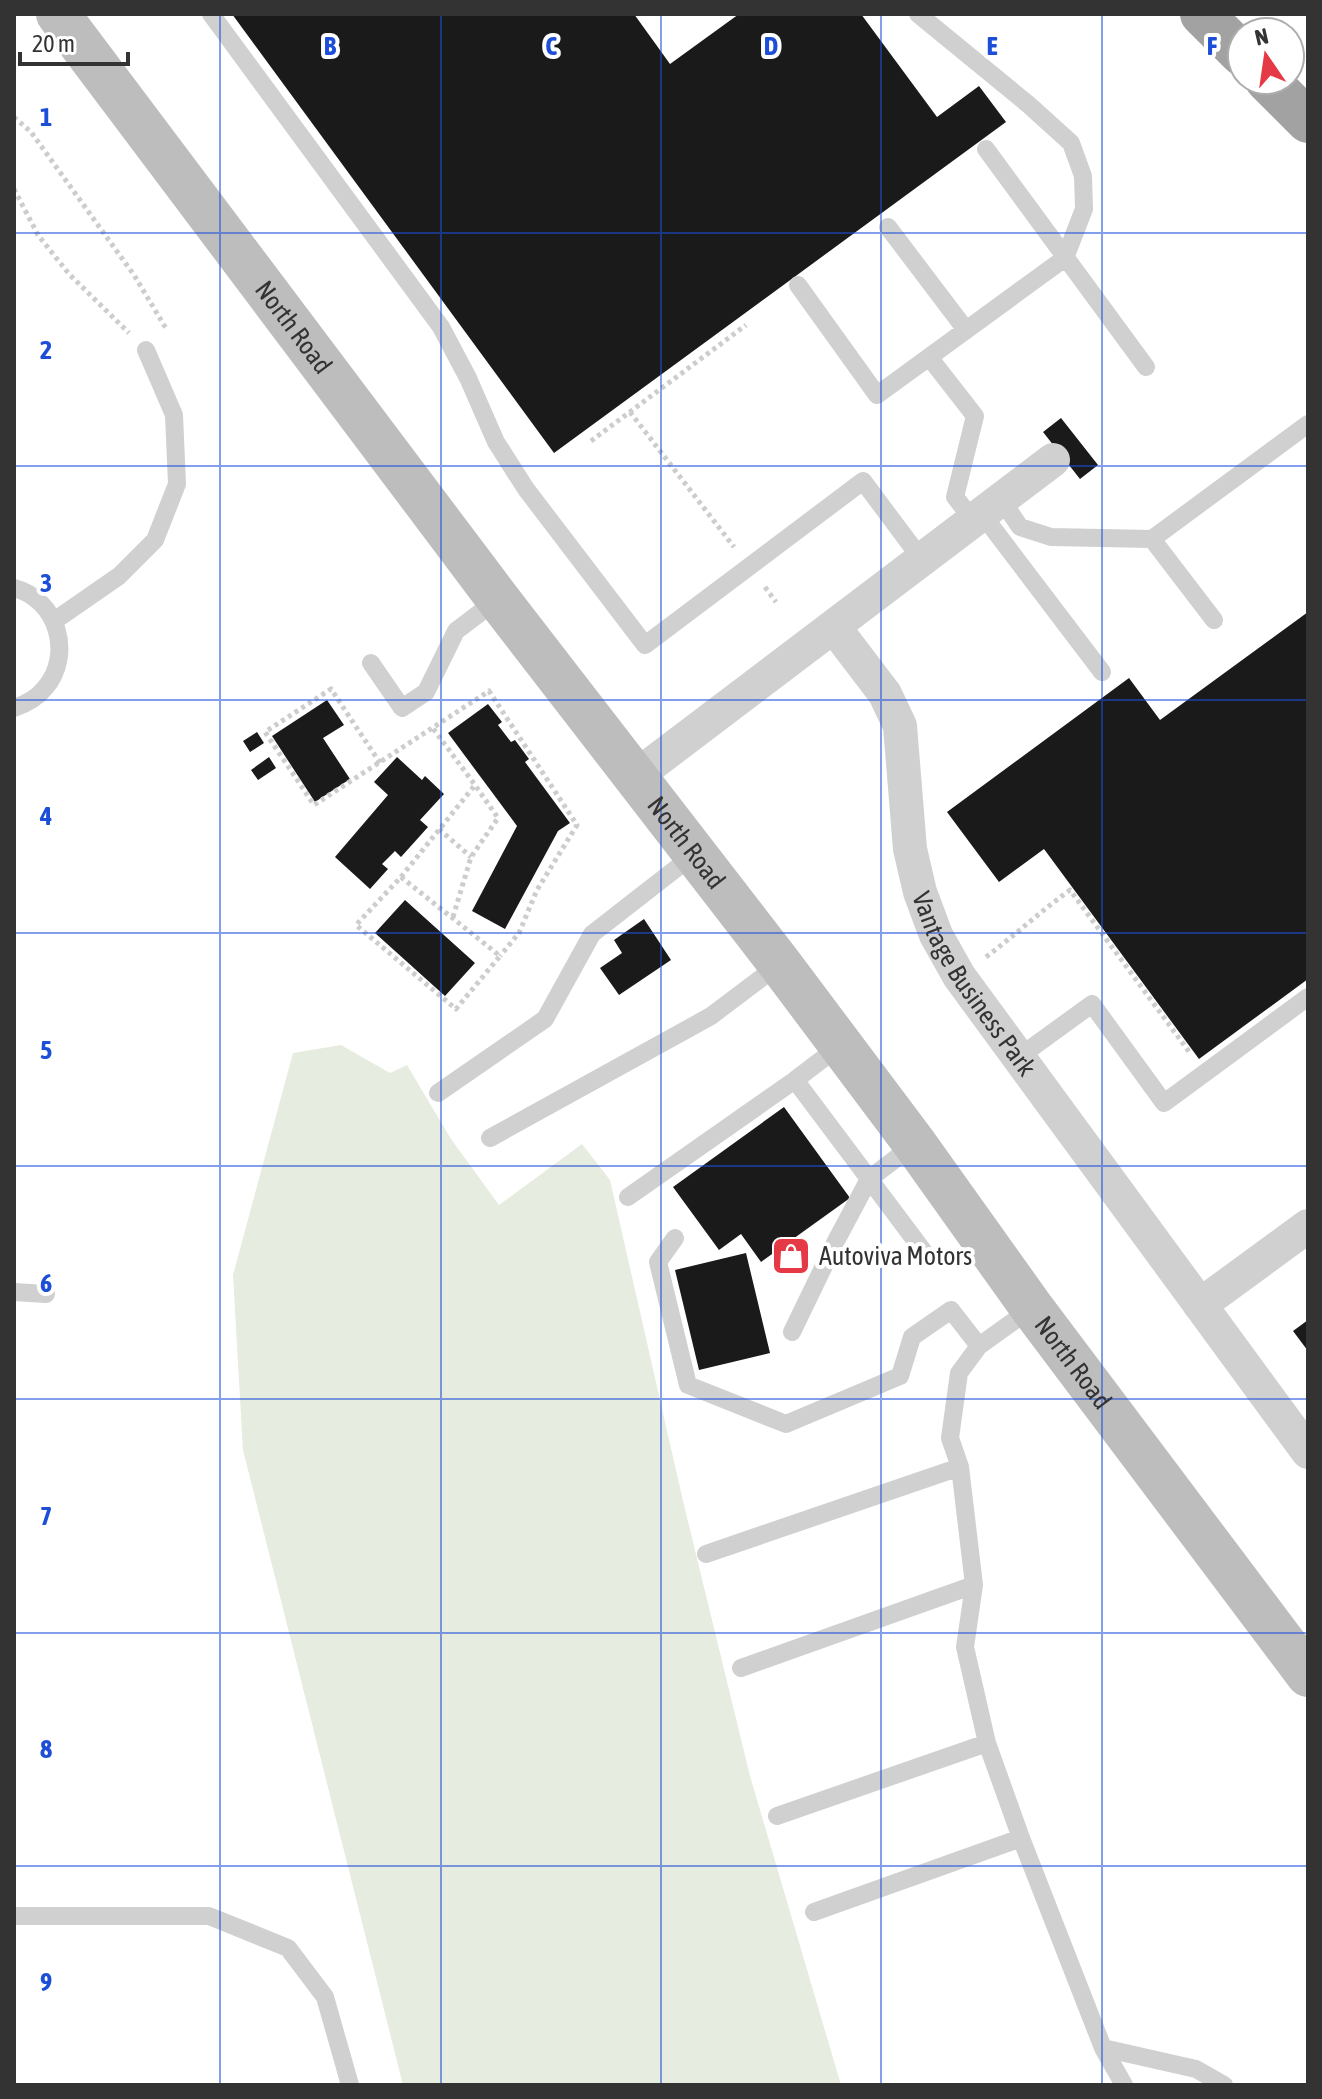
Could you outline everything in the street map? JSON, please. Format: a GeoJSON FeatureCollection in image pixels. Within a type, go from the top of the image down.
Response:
{"type":"FeatureCollection","features":[{"type":"Feature","properties":{"kind":"highway"},"geometry":{"type":"LineString","coordinates":[[1202,14],[1226,38]]}},
{"type":"Feature","properties":{"kind":"highway"},"geometry":{"type":"LineString","coordinates":[[1283,96],[1308,121]]}},
{"type":"Feature","properties":{"kind":"main road","name":"North Road"},"geometry":{"type":"LineString","coordinates":[[58,14],[498,599],[841,1045],[1032,1308],[1308,1675]]}},
{"type":"Feature","properties":{"kind":"street"},"geometry":{"type":"LineString","coordinates":[[636,776],[1053,460]]}},
{"type":"Feature","properties":{"kind":"street","name":"Vantage Business Park"},"geometry":{"type":"LineString","coordinates":[[834,627],[885,694],[900,726],[910,849],[920,892],[936,935],[959,976],[1308,1452]]}},
{"type":"Feature","properties":{"kind":"street"},"geometry":{"type":"LineString","coordinates":[[1200,1305],[1308,1226]]}},
{"type":"Feature","properties":{"kind":"lane"},"geometry":{"type":"LineString","coordinates":[[211,14],[441,327],[496,442],[526,489],[645,645],[863,481],[922,560]]}},
{"type":"Feature","properties":{"kind":"lane"},"geometry":{"type":"LineString","coordinates":[[798,285],[877,395],[1065,258],[1084,209],[1083,176],[1071,143],[918,14]]}},
{"type":"Feature","properties":{"kind":"lane"},"geometry":{"type":"LineString","coordinates":[[986,149],[1146,367]]}},
{"type":"Feature","properties":{"kind":"lane"},"geometry":{"type":"LineString","coordinates":[[888,227],[966,330]]}},
{"type":"Feature","properties":{"kind":"lane"},"geometry":{"type":"LineString","coordinates":[[54,621],[119,576],[155,540],[177,484],[174,415],[146,350]]}},
{"type":"Feature","properties":{"kind":"lane"},"geometry":{"type":"LineString","coordinates":[[929,357],[975,416],[955,497],[1020,527],[1051,537],[1152,539],[1308,424]]}},
{"type":"Feature","properties":{"kind":"lane"},"geometry":{"type":"LineString","coordinates":[[986,511],[1102,672]]}},
{"type":"Feature","properties":{"kind":"lane"},"geometry":{"type":"LineString","coordinates":[[1152,539],[1214,620]]}},
{"type":"Feature","properties":{"kind":"lane"},"geometry":{"type":"LineString","coordinates":[[14,588],[37,599],[50,613],[58,632],[60,652],[56,672],[45,689],[30,702],[14,708]]}},
{"type":"Feature","properties":{"kind":"lane"},"geometry":{"type":"LineString","coordinates":[[371,663],[402,708],[426,692],[456,631],[498,599]]}},
{"type":"Feature","properties":{"kind":"lane"},"geometry":{"type":"LineString","coordinates":[[438,1093],[545,1019],[592,934],[696,853]]}},
{"type":"Feature","properties":{"kind":"lane"},"geometry":{"type":"LineString","coordinates":[[490,1138],[711,1016],[780,964]]}},
{"type":"Feature","properties":{"kind":"lane"},"geometry":{"type":"LineString","coordinates":[[1019,1057],[1092,1004],[1164,1103],[1308,997]]}},
{"type":"Feature","properties":{"kind":"lane"},"geometry":{"type":"LineString","coordinates":[[628,1197],[841,1045]]}},
{"type":"Feature","properties":{"kind":"lane"},"geometry":{"type":"LineString","coordinates":[[795,1080],[924,1252]]}},
{"type":"Feature","properties":{"kind":"lane"},"geometry":{"type":"LineString","coordinates":[[792,1332],[869,1179],[915,1144]]}},
{"type":"Feature","properties":{"kind":"lane"},"geometry":{"type":"LineString","coordinates":[[675,1238],[658,1262],[688,1385],[786,1424],[900,1376],[912,1337],[951,1310],[979,1346]]}},
{"type":"Feature","properties":{"kind":"lane"},"geometry":{"type":"LineString","coordinates":[[14,1292],[46,1294]]}},
{"type":"Feature","properties":{"kind":"lane"},"geometry":{"type":"LineString","coordinates":[[1032,1308],[979,1346],[959,1373],[950,1438],[960,1467],[974,1585],[965,1647],[987,1743],[1021,1838],[1103,2048],[1124,2085]]}},
{"type":"Feature","properties":{"kind":"lane"},"geometry":{"type":"LineString","coordinates":[[706,1554],[960,1467]]}},
{"type":"Feature","properties":{"kind":"lane"},"geometry":{"type":"LineString","coordinates":[[741,1668],[974,1585]]}},
{"type":"Feature","properties":{"kind":"lane"},"geometry":{"type":"LineString","coordinates":[[777,1816],[987,1743]]}},
{"type":"Feature","properties":{"kind":"lane"},"geometry":{"type":"LineString","coordinates":[[814,1912],[1021,1838]]}},
{"type":"Feature","properties":{"kind":"lane"},"geometry":{"type":"LineString","coordinates":[[14,1916],[209,1916],[288,1948],[325,1997],[350,2085]]}},
{"type":"Feature","properties":{"kind":"lane"},"geometry":{"type":"LineString","coordinates":[[1103,2048],[1196,2069],[1224,2085]]}},
{"type":"Feature","properties":{"kind":"path"},"geometry":{"type":"LineString","coordinates":[[14,117],[31,132],[126,263],[168,332],[146,350],[69,274],[38,235],[14,189]]}},
{"type":"Feature","properties":{"kind":"path"},"geometry":{"type":"LineString","coordinates":[[591,441],[746,325]]}},
{"type":"Feature","properties":{"kind":"path"},"geometry":{"type":"LineString","coordinates":[[630,412],[776,602]]}},
{"type":"Feature","properties":{"kind":"path"},"geometry":{"type":"LineString","coordinates":[[380,763],[331,689],[265,732],[314,805],[380,763],[489,691],[577,825],[537,890],[519,933],[456,1009],[356,925],[401,877],[475,785]]}},
{"type":"Feature","properties":{"kind":"path"},"geometry":{"type":"LineString","coordinates":[[412,701],[498,818],[471,857],[453,917]]}},
{"type":"Feature","properties":{"kind":"path"},"geometry":{"type":"LineString","coordinates":[[439,829],[471,857]]}},
{"type":"Feature","properties":{"kind":"path"},"geometry":{"type":"LineString","coordinates":[[401,877],[500,956]]}},
{"type":"Feature","properties":{"kind":"path"},"geometry":{"type":"LineString","coordinates":[[959,976],[1070,890],[1205,1073]]}},
{"type":"Feature","properties":{"kind":"shaded area"},"geometry":{"type":"Polygon","coordinates":[[[341,1045],[390,1073],[407,1065],[451,1139],[499,1205],[582,1144],[610,1180],[750,1776],[841,2085],[403,2085],[243,1450],[233,1275],[293,1053],[341,1045]]]}},
{"type":"Feature","properties":{"kind":"building"},"geometry":{"type":"Polygon","coordinates":[[[232,14],[634,14],[670,64],[739,14],[861,14],[937,117],[979,86],[1006,122],[554,453],[232,14]]]}},
{"type":"Feature","properties":{"kind":"building"},"geometry":{"type":"Polygon","coordinates":[[[1061,418],[1098,465],[1080,479],[1043,432],[1061,418]]]}},
{"type":"Feature","properties":{"kind":"building"},"geometry":{"type":"Polygon","coordinates":[[[1308,612],[1308,979],[1199,1059],[1044,849],[999,882],[947,812],[1129,678],[1160,720],[1308,612]]]}},
{"type":"Feature","properties":{"kind":"building"},"geometry":{"type":"Polygon","coordinates":[[[327,700],[344,725],[323,738],[350,779],[315,802],[272,736],[327,700]]]}},
{"type":"Feature","properties":{"kind":"building"},"geometry":{"type":"Polygon","coordinates":[[[488,704],[502,722],[498,725],[511,742],[515,740],[529,759],[525,762],[570,823],[558,831],[505,929],[472,911],[517,826],[448,733],[488,704]]]}},
{"type":"Feature","properties":{"kind":"building"},"geometry":{"type":"Polygon","coordinates":[[[257,732],[264,743],[250,752],[243,741],[257,732]]]}},
{"type":"Feature","properties":{"kind":"building"},"geometry":{"type":"Polygon","coordinates":[[[269,757],[276,768],[258,780],[251,770],[269,757]]]}},
{"type":"Feature","properties":{"kind":"building"},"geometry":{"type":"Polygon","coordinates":[[[397,757],[422,780],[425,776],[444,794],[420,820],[428,827],[401,857],[395,851],[382,864],[388,869],[370,889],[335,857],[388,795],[374,782],[397,757]]]}},
{"type":"Feature","properties":{"kind":"building"},"geometry":{"type":"Polygon","coordinates":[[[405,900],[475,963],[445,996],[375,933],[405,900]]]}},
{"type":"Feature","properties":{"kind":"building"},"geometry":{"type":"Polygon","coordinates":[[[644,919],[671,960],[619,995],[600,968],[622,953],[614,940],[644,919]]]}},
{"type":"Feature","properties":{"kind":"building"},"geometry":{"type":"Polygon","coordinates":[[[784,1107],[850,1198],[761,1262],[741,1234],[719,1250],[673,1187],[784,1107]]]}},
{"type":"Feature","properties":{"kind":"building"},"geometry":{"type":"Polygon","coordinates":[[[746,1253],[770,1353],[699,1370],[675,1270],[746,1253]]]}},
{"type":"Feature","properties":{"kind":"building"},"geometry":{"type":"Polygon","coordinates":[[[1308,1320],[1308,1351],[1293,1331],[1308,1320]]]}},
{"type":"Feature","properties":{"kind":"place","name":"Autoviva Motors"},"geometry":{"type":"Point","coordinates":[791,1256]}}]}
